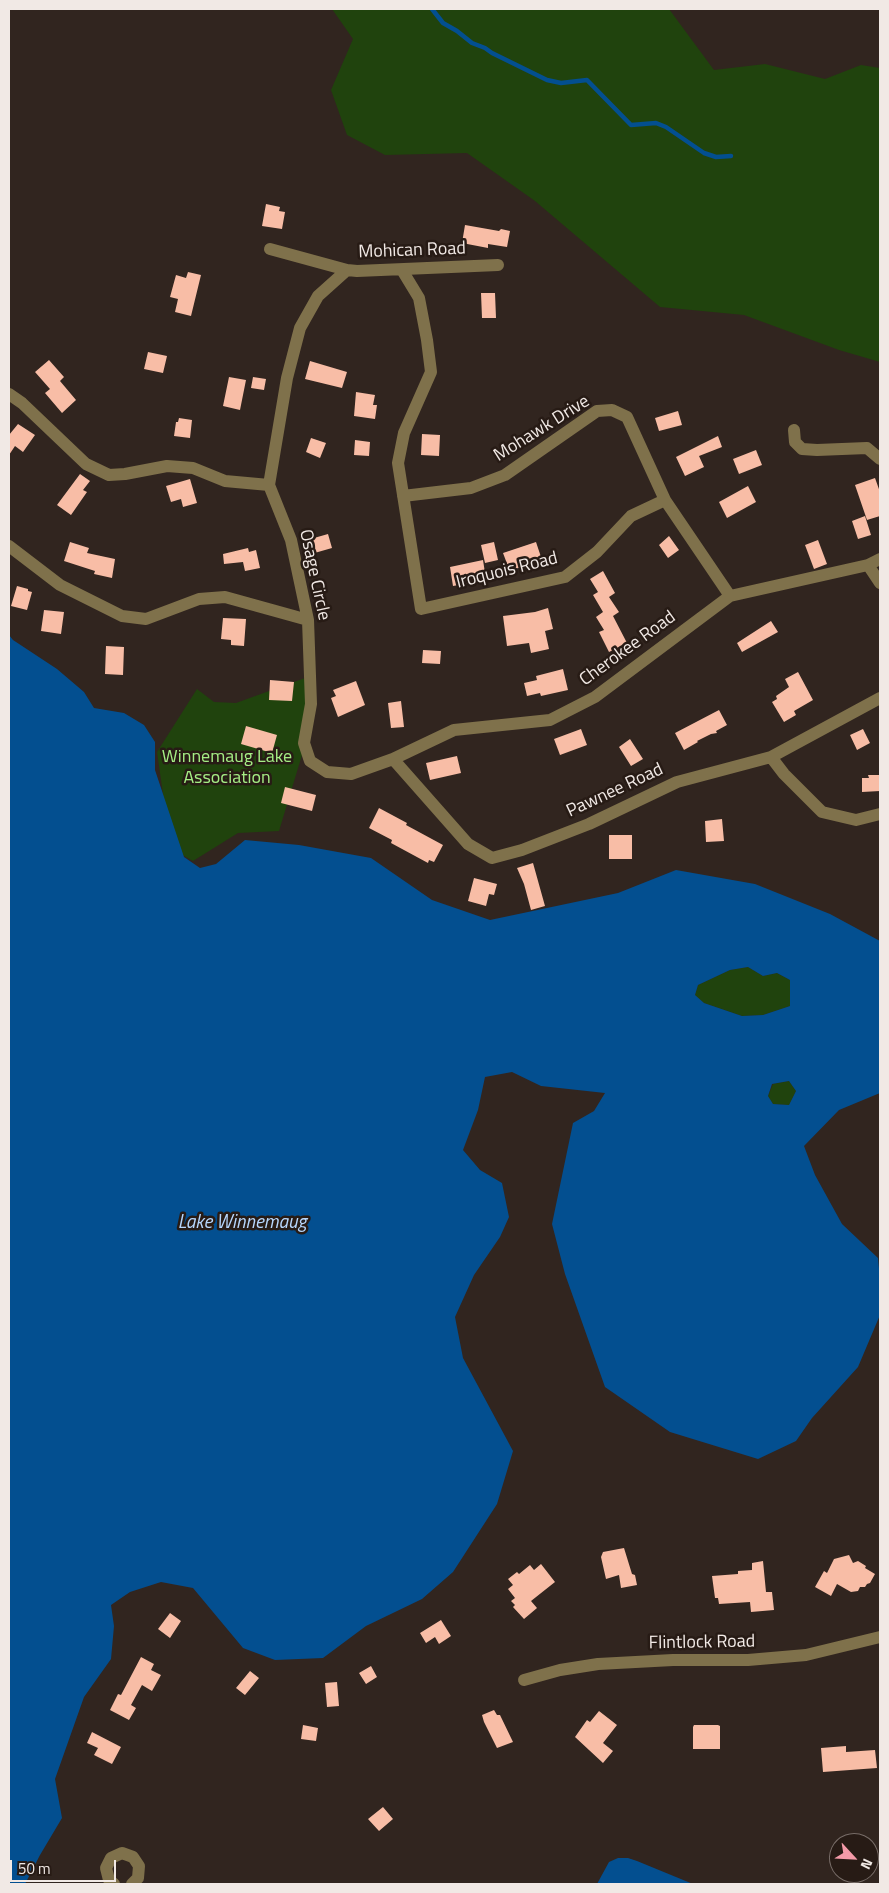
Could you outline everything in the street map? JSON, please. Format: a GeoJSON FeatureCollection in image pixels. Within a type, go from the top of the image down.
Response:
{"type":"FeatureCollection","features":[{"type":"Feature","properties":{"kind":"street","name":"Mohican Road"},"geometry":{"type":"LineString","coordinates":[[270,249],[347,270],[369,272],[498,265]]}},
{"type":"Feature","properties":{"kind":"street"},"geometry":{"type":"LineString","coordinates":[[9,394],[22,403],[86,464],[108,475],[125,474],[167,466],[193,468],[225,481],[269,485],[287,378],[300,328],[318,296],[347,270]]}},
{"type":"Feature","properties":{"kind":"street"},"geometry":{"type":"LineString","coordinates":[[402,270],[419,298],[431,372],[404,433],[398,463],[403,496]]}},
{"type":"Feature","properties":{"kind":"street","name":"Mohawk Drive"},"geometry":{"type":"LineString","coordinates":[[403,496],[471,488],[505,475],[597,411],[612,410],[627,417],[665,500]]}},
{"type":"Feature","properties":{"kind":"street"},"geometry":{"type":"LineString","coordinates":[[794,430],[795,442],[802,449],[867,448],[880,459]]}},
{"type":"Feature","properties":{"kind":"street","name":"Osage Circle"},"geometry":{"type":"LineString","coordinates":[[269,485],[292,540],[308,620],[311,704],[304,743],[310,761],[328,772],[351,774],[393,759]]}},
{"type":"Feature","properties":{"kind":"street","name":"Iroquois Road"},"geometry":{"type":"LineString","coordinates":[[403,496],[421,609],[565,577],[597,552],[631,516],[665,500]]}},
{"type":"Feature","properties":{"kind":"street"},"geometry":{"type":"LineString","coordinates":[[665,500],[730,596]]}},
{"type":"Feature","properties":{"kind":"street"},"geometry":{"type":"LineString","coordinates":[[9,546],[60,585],[122,616],[146,619],[199,599],[225,597],[308,620]]}},
{"type":"Feature","properties":{"kind":"street","name":"Cherokee Road"},"geometry":{"type":"LineString","coordinates":[[393,759],[454,730],[550,720],[595,697],[730,596],[868,564],[880,559]]}},
{"type":"Feature","properties":{"kind":"street"},"geometry":{"type":"LineString","coordinates":[[868,564],[880,583]]}},
{"type":"Feature","properties":{"kind":"street","name":"Pawnee Road"},"geometry":{"type":"LineString","coordinates":[[393,759],[468,844],[492,858],[522,850],[590,824],[677,782],[771,756],[880,698]]}},
{"type":"Feature","properties":{"kind":"street"},"geometry":{"type":"LineString","coordinates":[[771,756],[784,774],[822,812],[856,820],[880,814]]}},
{"type":"Feature","properties":{"kind":"street","name":"Flintlock Road"},"geometry":{"type":"LineString","coordinates":[[524,1680],[560,1670],[598,1664],[673,1660],[748,1660],[806,1656],[880,1637]]}},
{"type":"Feature","properties":{"kind":"street"},"geometry":{"type":"LineString","coordinates":[[114,1884],[109,1880],[106,1868],[111,1858],[122,1853],[133,1856],[139,1866],[138,1878],[132,1884]]}},
{"type":"Feature","properties":{"kind":"green space"},"geometry":{"type":"Polygon","coordinates":[[[332,9],[669,9],[714,70],[765,64],[825,79],[861,65],[880,68],[880,362],[839,350],[744,315],[660,307],[535,201],[467,153],[385,155],[347,135],[331,90],[353,39],[332,9]]]}},
{"type":"Feature","properties":{"kind":"green space","name":"Winnemaug Lake Association"},"geometry":{"type":"Polygon","coordinates":[[[305,678],[315,712],[279,831],[238,833],[193,861],[177,852],[164,801],[157,752],[197,689],[214,702],[236,703],[305,678]]]}},
{"type":"Feature","properties":{"kind":"green space"},"geometry":{"type":"Polygon","coordinates":[[[748,967],[763,976],[777,973],[790,980],[790,1006],[763,1015],[742,1016],[704,1003],[695,995],[698,985],[730,970],[748,967]]]}},
{"type":"Feature","properties":{"kind":"green space"},"geometry":{"type":"Polygon","coordinates":[[[789,1081],[796,1091],[789,1105],[773,1104],[768,1096],[773,1084],[789,1081]]]}},
{"type":"Feature","properties":{"kind":"water","name":"Lake Winnemaug"},"geometry":{"type":"Polygon","coordinates":[[[9,635],[13,640],[57,669],[84,692],[94,708],[124,713],[144,725],[155,742],[155,770],[184,857],[200,868],[216,864],[245,840],[299,845],[371,858],[432,900],[490,920],[618,893],[676,870],[755,884],[830,914],[880,941],[880,1093],[839,1110],[804,1146],[815,1175],[842,1224],[878,1258],[880,1315],[858,1367],[812,1418],[796,1441],[758,1459],[670,1432],[605,1387],[565,1274],[552,1224],[573,1123],[594,1111],[605,1093],[541,1086],[512,1072],[485,1077],[478,1110],[463,1150],[480,1170],[502,1183],[509,1217],[500,1237],[474,1275],[455,1317],[463,1358],[513,1451],[497,1504],[453,1572],[422,1599],[366,1626],[323,1658],[275,1660],[243,1648],[193,1588],[161,1582],[130,1592],[111,1605],[114,1626],[111,1659],[84,1697],[55,1779],[62,1818],[25,1884],[9,1884],[9,635]],[[748,967],[730,970],[698,985],[695,995],[704,1003],[742,1016],[763,1015],[790,1006],[790,980],[777,973],[763,976],[748,967]],[[789,1081],[772,1084],[768,1096],[773,1104],[789,1105],[796,1091],[789,1081]]]}},
{"type":"Feature","properties":{"kind":"water"},"geometry":{"type":"Polygon","coordinates":[[[618,1858],[628,1858],[637,1861],[693,1884],[597,1884],[609,1862],[618,1858]]]}},
{"type":"Feature","properties":{"kind":"building"},"geometry":{"type":"Polygon","coordinates":[[[266,204],[280,207],[279,211],[285,212],[282,229],[262,226],[266,204]]]}},
{"type":"Feature","properties":{"kind":"building"},"geometry":{"type":"Polygon","coordinates":[[[465,225],[510,231],[507,247],[488,244],[488,248],[462,243],[465,225]]]}},
{"type":"Feature","properties":{"kind":"building"},"geometry":{"type":"Polygon","coordinates":[[[188,272],[201,275],[191,316],[175,312],[178,299],[170,297],[176,275],[186,278],[188,272]]]}},
{"type":"Feature","properties":{"kind":"building"},"geometry":{"type":"Polygon","coordinates":[[[481,293],[495,293],[496,318],[482,318],[481,293]]]}},
{"type":"Feature","properties":{"kind":"building"},"geometry":{"type":"Polygon","coordinates":[[[148,352],[167,356],[163,373],[144,369],[148,352]]]}},
{"type":"Feature","properties":{"kind":"building"},"geometry":{"type":"Polygon","coordinates":[[[49,360],[64,377],[60,381],[76,400],[62,413],[45,393],[50,389],[35,372],[49,360]]]}},
{"type":"Feature","properties":{"kind":"building"},"geometry":{"type":"Polygon","coordinates":[[[310,361],[347,372],[342,388],[305,379],[310,361]]]}},
{"type":"Feature","properties":{"kind":"building"},"geometry":{"type":"Polygon","coordinates":[[[229,377],[246,380],[240,410],[223,406],[229,377]]]}},
{"type":"Feature","properties":{"kind":"building"},"geometry":{"type":"Polygon","coordinates":[[[253,377],[266,379],[264,390],[251,388],[253,377]]]}},
{"type":"Feature","properties":{"kind":"building"},"geometry":{"type":"Polygon","coordinates":[[[356,392],[375,395],[373,405],[377,405],[375,419],[354,416],[356,392]]]}},
{"type":"Feature","properties":{"kind":"building"},"geometry":{"type":"Polygon","coordinates":[[[678,411],[682,425],[659,431],[655,418],[678,411]]]}},
{"type":"Feature","properties":{"kind":"building"},"geometry":{"type":"Polygon","coordinates":[[[179,418],[192,420],[190,438],[174,436],[176,422],[178,422],[179,418]]]}},
{"type":"Feature","properties":{"kind":"building"},"geometry":{"type":"Polygon","coordinates":[[[18,424],[35,435],[23,452],[15,446],[9,455],[9,435],[18,424]]]}},
{"type":"Feature","properties":{"kind":"building"},"geometry":{"type":"Polygon","coordinates":[[[422,434],[440,435],[439,456],[421,455],[422,434]]]}},
{"type":"Feature","properties":{"kind":"building"},"geometry":{"type":"Polygon","coordinates":[[[718,436],[722,447],[699,456],[704,467],[685,476],[676,457],[718,436]]]}},
{"type":"Feature","properties":{"kind":"building"},"geometry":{"type":"Polygon","coordinates":[[[311,438],[326,443],[320,458],[306,452],[311,438]]]}},
{"type":"Feature","properties":{"kind":"building"},"geometry":{"type":"Polygon","coordinates":[[[355,440],[370,442],[369,456],[354,455],[355,440]]]}},
{"type":"Feature","properties":{"kind":"building"},"geometry":{"type":"Polygon","coordinates":[[[756,450],[762,465],[739,474],[733,459],[756,450]]]}},
{"type":"Feature","properties":{"kind":"building"},"geometry":{"type":"Polygon","coordinates":[[[80,474],[90,481],[83,490],[87,492],[71,515],[57,505],[80,474]]]}},
{"type":"Feature","properties":{"kind":"building"},"geometry":{"type":"Polygon","coordinates":[[[875,478],[880,492],[880,516],[867,520],[855,485],[875,478]]]}},
{"type":"Feature","properties":{"kind":"building"},"geometry":{"type":"Polygon","coordinates":[[[190,479],[197,503],[183,507],[181,499],[171,502],[166,486],[190,479]]]}},
{"type":"Feature","properties":{"kind":"building"},"geometry":{"type":"Polygon","coordinates":[[[748,486],[756,502],[727,518],[719,502],[748,486]]]}},
{"type":"Feature","properties":{"kind":"building"},"geometry":{"type":"Polygon","coordinates":[[[865,516],[871,535],[858,539],[852,521],[865,516]]]}},
{"type":"Feature","properties":{"kind":"building"},"geometry":{"type":"Polygon","coordinates":[[[328,534],[332,548],[311,554],[307,540],[328,534]]]}},
{"type":"Feature","properties":{"kind":"building"},"geometry":{"type":"Polygon","coordinates":[[[669,536],[679,550],[668,558],[659,545],[669,536]]]}},
{"type":"Feature","properties":{"kind":"building"},"geometry":{"type":"Polygon","coordinates":[[[818,540],[827,564],[814,569],[805,545],[818,540]]]}},
{"type":"Feature","properties":{"kind":"building"},"geometry":{"type":"Polygon","coordinates":[[[70,542],[89,548],[87,553],[115,559],[112,578],[94,574],[95,571],[64,561],[70,542]]]}},
{"type":"Feature","properties":{"kind":"building"},"geometry":{"type":"Polygon","coordinates":[[[494,542],[498,560],[485,563],[481,545],[494,542]]]}},
{"type":"Feature","properties":{"kind":"building"},"geometry":{"type":"Polygon","coordinates":[[[536,542],[542,560],[519,568],[509,569],[503,553],[536,542]]]}},
{"type":"Feature","properties":{"kind":"building"},"geometry":{"type":"Polygon","coordinates":[[[248,548],[249,552],[256,550],[260,568],[245,571],[243,562],[224,564],[223,554],[248,548]]]}},
{"type":"Feature","properties":{"kind":"building"},"geometry":{"type":"Polygon","coordinates":[[[483,560],[485,573],[479,574],[481,581],[453,586],[450,567],[483,560]]]}},
{"type":"Feature","properties":{"kind":"building"},"geometry":{"type":"Polygon","coordinates":[[[603,571],[615,593],[609,597],[619,612],[613,616],[627,643],[609,652],[599,632],[604,630],[596,617],[603,612],[593,595],[598,592],[590,579],[603,571]]]}},
{"type":"Feature","properties":{"kind":"building"},"geometry":{"type":"Polygon","coordinates":[[[17,586],[32,592],[27,610],[11,606],[17,586]]]}},
{"type":"Feature","properties":{"kind":"building"},"geometry":{"type":"Polygon","coordinates":[[[548,608],[553,629],[545,631],[549,649],[531,653],[529,643],[507,646],[503,616],[535,612],[548,608]]]}},
{"type":"Feature","properties":{"kind":"building"},"geometry":{"type":"Polygon","coordinates":[[[44,610],[64,612],[61,634],[41,631],[44,610]]]}},
{"type":"Feature","properties":{"kind":"building"},"geometry":{"type":"Polygon","coordinates":[[[223,618],[246,619],[244,646],[231,645],[231,640],[221,639],[223,618]]]}},
{"type":"Feature","properties":{"kind":"building"},"geometry":{"type":"Polygon","coordinates":[[[771,621],[778,632],[742,652],[737,643],[771,621]]]}},
{"type":"Feature","properties":{"kind":"building"},"geometry":{"type":"Polygon","coordinates":[[[106,646],[124,647],[123,675],[105,674],[106,646]]]}},
{"type":"Feature","properties":{"kind":"building"},"geometry":{"type":"Polygon","coordinates":[[[423,650],[441,651],[440,664],[422,663],[423,650]]]}},
{"type":"Feature","properties":{"kind":"building"},"geometry":{"type":"Polygon","coordinates":[[[563,669],[568,690],[541,696],[540,693],[527,696],[524,683],[537,680],[536,676],[563,669]]]}},
{"type":"Feature","properties":{"kind":"building"},"geometry":{"type":"Polygon","coordinates":[[[798,672],[813,700],[794,711],[796,715],[784,722],[772,702],[777,699],[776,696],[789,687],[785,679],[798,672]]]}},
{"type":"Feature","properties":{"kind":"building"},"geometry":{"type":"Polygon","coordinates":[[[270,680],[294,682],[292,701],[269,700],[270,680]]]}},
{"type":"Feature","properties":{"kind":"building"},"geometry":{"type":"Polygon","coordinates":[[[356,681],[365,705],[338,717],[331,698],[336,696],[333,690],[356,681]]]}},
{"type":"Feature","properties":{"kind":"building"},"geometry":{"type":"Polygon","coordinates":[[[401,701],[404,727],[391,728],[388,703],[401,701]]]}},
{"type":"Feature","properties":{"kind":"building"},"geometry":{"type":"Polygon","coordinates":[[[719,710],[727,725],[716,731],[717,733],[697,741],[684,750],[675,733],[719,710]]]}},
{"type":"Feature","properties":{"kind":"building"},"geometry":{"type":"Polygon","coordinates":[[[246,726],[277,735],[272,753],[241,744],[246,726]]]}},
{"type":"Feature","properties":{"kind":"building"},"geometry":{"type":"Polygon","coordinates":[[[581,729],[587,745],[560,755],[554,739],[581,729]]]}},
{"type":"Feature","properties":{"kind":"building"},"geometry":{"type":"Polygon","coordinates":[[[863,729],[870,743],[857,750],[850,735],[863,729]]]}},
{"type":"Feature","properties":{"kind":"building"},"geometry":{"type":"Polygon","coordinates":[[[630,739],[643,759],[631,766],[619,747],[630,739]]]}},
{"type":"Feature","properties":{"kind":"building"},"geometry":{"type":"Polygon","coordinates":[[[457,756],[461,773],[430,780],[426,763],[457,756]]]}},
{"type":"Feature","properties":{"kind":"building"},"geometry":{"type":"Polygon","coordinates":[[[868,775],[880,775],[880,791],[862,792],[862,778],[869,778],[868,775]]]}},
{"type":"Feature","properties":{"kind":"building"},"geometry":{"type":"Polygon","coordinates":[[[285,787],[316,795],[312,811],[281,803],[285,787]]]}},
{"type":"Feature","properties":{"kind":"building"},"geometry":{"type":"Polygon","coordinates":[[[379,808],[443,845],[434,862],[429,860],[428,863],[391,843],[392,840],[369,828],[379,808]]]}},
{"type":"Feature","properties":{"kind":"building"},"geometry":{"type":"Polygon","coordinates":[[[722,819],[724,841],[706,842],[705,821],[722,819]]]}},
{"type":"Feature","properties":{"kind":"building"},"geometry":{"type":"Polygon","coordinates":[[[609,835],[632,835],[632,859],[609,859],[609,835]]]}},
{"type":"Feature","properties":{"kind":"building"},"geometry":{"type":"Polygon","coordinates":[[[533,863],[545,906],[531,910],[524,884],[517,868],[533,863]]]}},
{"type":"Feature","properties":{"kind":"building"},"geometry":{"type":"Polygon","coordinates":[[[474,878],[497,884],[494,895],[489,894],[486,906],[468,901],[474,878]]]}},
{"type":"Feature","properties":{"kind":"building"},"geometry":{"type":"Polygon","coordinates":[[[624,1548],[637,1585],[621,1588],[619,1575],[606,1579],[601,1557],[603,1552],[624,1548]]]}},
{"type":"Feature","properties":{"kind":"building"},"geometry":{"type":"Polygon","coordinates":[[[849,1555],[853,1563],[858,1561],[875,1574],[870,1583],[865,1587],[860,1587],[858,1591],[851,1592],[837,1584],[831,1596],[815,1587],[824,1571],[827,1573],[834,1559],[849,1555]]]}},
{"type":"Feature","properties":{"kind":"building"},"geometry":{"type":"Polygon","coordinates":[[[763,1561],[766,1592],[772,1592],[774,1610],[751,1612],[750,1602],[719,1604],[718,1598],[715,1598],[712,1576],[738,1574],[738,1571],[752,1570],[752,1563],[763,1561]]]}},
{"type":"Feature","properties":{"kind":"building"},"geometry":{"type":"Polygon","coordinates":[[[541,1564],[555,1582],[531,1601],[537,1608],[524,1619],[513,1607],[515,1605],[511,1601],[515,1598],[508,1589],[513,1585],[508,1579],[517,1572],[519,1574],[530,1565],[534,1570],[541,1564]]]}},
{"type":"Feature","properties":{"kind":"building"},"geometry":{"type":"Polygon","coordinates":[[[170,1613],[181,1621],[170,1638],[158,1629],[170,1613]]]}},
{"type":"Feature","properties":{"kind":"building"},"geometry":{"type":"Polygon","coordinates":[[[441,1620],[451,1636],[439,1644],[435,1637],[426,1643],[420,1633],[441,1620]]]}},
{"type":"Feature","properties":{"kind":"building"},"geometry":{"type":"Polygon","coordinates":[[[141,1657],[154,1664],[151,1670],[161,1675],[152,1691],[142,1685],[131,1705],[136,1708],[129,1720],[110,1710],[118,1694],[121,1695],[141,1657]]]}},
{"type":"Feature","properties":{"kind":"building"},"geometry":{"type":"Polygon","coordinates":[[[371,1666],[377,1677],[366,1684],[359,1673],[371,1666]]]}},
{"type":"Feature","properties":{"kind":"building"},"geometry":{"type":"Polygon","coordinates":[[[250,1671],[259,1678],[245,1695],[236,1688],[250,1671]]]}},
{"type":"Feature","properties":{"kind":"building"},"geometry":{"type":"Polygon","coordinates":[[[337,1682],[339,1706],[327,1707],[325,1683],[337,1682]]]}},
{"type":"Feature","properties":{"kind":"building"},"geometry":{"type":"Polygon","coordinates":[[[494,1710],[497,1715],[500,1715],[513,1742],[497,1748],[482,1715],[494,1710]]]}},
{"type":"Feature","properties":{"kind":"building"},"geometry":{"type":"Polygon","coordinates":[[[599,1711],[617,1725],[603,1743],[613,1751],[603,1763],[575,1737],[587,1720],[590,1722],[599,1711]]]}},
{"type":"Feature","properties":{"kind":"building"},"geometry":{"type":"Polygon","coordinates":[[[303,1725],[318,1728],[316,1741],[301,1739],[303,1725]]]}},
{"type":"Feature","properties":{"kind":"building"},"geometry":{"type":"Polygon","coordinates":[[[694,1725],[720,1726],[720,1749],[693,1749],[694,1725]]]}},
{"type":"Feature","properties":{"kind":"building"},"geometry":{"type":"Polygon","coordinates":[[[92,1732],[121,1747],[112,1764],[94,1755],[98,1748],[87,1743],[92,1732]]]}},
{"type":"Feature","properties":{"kind":"building"},"geometry":{"type":"Polygon","coordinates":[[[846,1746],[846,1752],[875,1750],[877,1768],[823,1772],[821,1748],[846,1746]]]}},
{"type":"Feature","properties":{"kind":"building"},"geometry":{"type":"Polygon","coordinates":[[[383,1807],[393,1819],[379,1831],[368,1819],[383,1807]]]}},
{"type":"Feature","properties":{"kind":"waterway"},"geometry":{"type":"LineString","coordinates":[[432,9],[443,23],[472,43],[547,80],[561,83],[587,80],[631,125],[656,123],[666,127],[704,153],[716,157],[731,156]]}}]}
